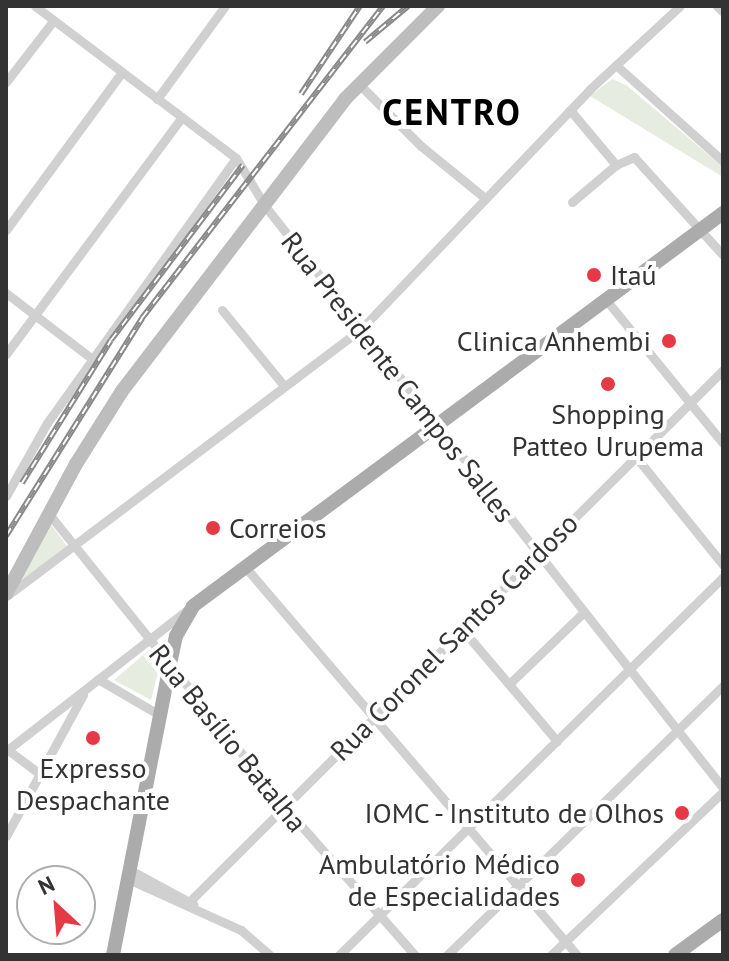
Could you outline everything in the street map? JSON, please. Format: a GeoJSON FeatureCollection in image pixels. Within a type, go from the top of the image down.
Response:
{"type":"FeatureCollection","features":[{"type":"Feature","properties":{"kind":"main road"},"geometry":{"type":"LineString","coordinates":[[6,596],[49,514],[122,391],[359,84],[437,10]]}},
{"type":"Feature","properties":{"kind":"main road"},"geometry":{"type":"LineString","coordinates":[[113,955],[176,636],[193,606],[723,213]]}},
{"type":"Feature","properties":{"kind":"main road"},"geometry":{"type":"LineString","coordinates":[[675,955],[721,927]]}},
{"type":"Feature","properties":{"kind":"street","name":"Rua Presidente Campos Salles"},"geometry":{"type":"LineString","coordinates":[[35,6],[236,158],[265,206],[536,556],[723,790]]}},
{"type":"Feature","properties":{"kind":"street"},"geometry":{"type":"LineString","coordinates":[[157,99],[225,6]]}},
{"type":"Feature","properties":{"kind":"street"},"geometry":{"type":"LineString","coordinates":[[6,596],[74,548],[361,329],[587,92],[680,6]]}},
{"type":"Feature","properties":{"kind":"street"},"geometry":{"type":"LineString","coordinates":[[717,6],[723,12]]}},
{"type":"Feature","properties":{"kind":"street"},"geometry":{"type":"LineString","coordinates":[[6,82],[54,20]]}},
{"type":"Feature","properties":{"kind":"street"},"geometry":{"type":"LineString","coordinates":[[617,66],[723,161]]}},
{"type":"Feature","properties":{"kind":"street"},"geometry":{"type":"LineString","coordinates":[[6,230],[122,72]]}},
{"type":"Feature","properties":{"kind":"street"},"geometry":{"type":"LineString","coordinates":[[359,84],[421,146],[485,198]]}},
{"type":"Feature","properties":{"kind":"street"},"geometry":{"type":"LineString","coordinates":[[573,108],[616,165]]}},
{"type":"Feature","properties":{"kind":"street"},"geometry":{"type":"LineString","coordinates":[[6,354],[182,117]]}},
{"type":"Feature","properties":{"kind":"street"},"geometry":{"type":"LineString","coordinates":[[572,202],[630,157],[643,165],[723,255]]}},
{"type":"Feature","properties":{"kind":"street"},"geometry":{"type":"LineString","coordinates":[[6,496],[91,358],[236,158]]}},
{"type":"Feature","properties":{"kind":"street"},"geometry":{"type":"LineString","coordinates":[[6,293],[91,358]]}},
{"type":"Feature","properties":{"kind":"street"},"geometry":{"type":"LineString","coordinates":[[607,301],[723,443]]}},
{"type":"Feature","properties":{"kind":"street"},"geometry":{"type":"LineString","coordinates":[[222,310],[285,387]]}},
{"type":"Feature","properties":{"kind":"street","name":"Rua Coronel Santos Cardoso"},"geometry":{"type":"LineString","coordinates":[[190,904],[283,805],[723,370]]}},
{"type":"Feature","properties":{"kind":"street"},"geometry":{"type":"LineString","coordinates":[[636,457],[723,565]]}},
{"type":"Feature","properties":{"kind":"street","name":"Rua Basílio Batalha"},"geometry":{"type":"LineString","coordinates":[[49,514],[283,805],[415,955]]}},
{"type":"Feature","properties":{"kind":"street"},"geometry":{"type":"LineString","coordinates":[[246,568],[372,720],[577,955]]}},
{"type":"Feature","properties":{"kind":"street"},"geometry":{"type":"LineString","coordinates":[[339,955],[723,577]]}},
{"type":"Feature","properties":{"kind":"street"},"geometry":{"type":"LineString","coordinates":[[39,773],[7,751],[193,606]]}},
{"type":"Feature","properties":{"kind":"street"},"geometry":{"type":"LineString","coordinates":[[509,684],[582,614]]}},
{"type":"Feature","properties":{"kind":"street"},"geometry":{"type":"LineString","coordinates":[[462,629],[557,741]]}},
{"type":"Feature","properties":{"kind":"street"},"geometry":{"type":"LineString","coordinates":[[98,679],[161,716]]}},
{"type":"Feature","properties":{"kind":"street"},"geometry":{"type":"LineString","coordinates":[[447,955],[723,686]]}},
{"type":"Feature","properties":{"kind":"street"},"geometry":{"type":"LineString","coordinates":[[6,836],[87,689]]}},
{"type":"Feature","properties":{"kind":"street"},"geometry":{"type":"LineString","coordinates":[[551,955],[723,790]]}},
{"type":"Feature","properties":{"kind":"street"},"geometry":{"type":"LineString","coordinates":[[129,874],[241,930],[270,955]]}},
{"type":"Feature","properties":{"kind":"shaded area"},"geometry":{"type":"Polygon","coordinates":[[[612,79],[626,85],[723,167],[723,177],[590,96],[612,79]]]}},
{"type":"Feature","properties":{"kind":"shaded area"},"geometry":{"type":"Polygon","coordinates":[[[50,523],[69,549],[20,581],[50,523]]]}},
{"type":"Feature","properties":{"kind":"shaded area"},"geometry":{"type":"Polygon","coordinates":[[[149,650],[160,664],[151,700],[114,680],[149,650]]]}},
{"type":"Feature","properties":{"kind":"railway"},"geometry":{"type":"LineString","coordinates":[[301,94],[360,6]]}},
{"type":"Feature","properties":{"kind":"railway"},"geometry":{"type":"LineString","coordinates":[[6,536],[142,318],[383,6]]}},
{"type":"Feature","properties":{"kind":"railway"},"geometry":{"type":"LineString","coordinates":[[365,42],[408,6]]}},
{"type":"Feature","properties":{"kind":"railway"},"geometry":{"type":"LineString","coordinates":[[22,483],[111,340],[243,165]]}},
{"type":"Feature","properties":{"kind":"place","name":"Itaú"},"geometry":{"type":"Point","coordinates":[594,275]}},
{"type":"Feature","properties":{"kind":"place","name":"Clinica Anhembi"},"geometry":{"type":"Point","coordinates":[669,341]}},
{"type":"Feature","properties":{"kind":"place","name":"Shopping Patteo Urupema"},"geometry":{"type":"Point","coordinates":[608,384]}},
{"type":"Feature","properties":{"kind":"place","name":"Correios"},"geometry":{"type":"Point","coordinates":[213,528]}},
{"type":"Feature","properties":{"kind":"place","name":"Expresso Despachante"},"geometry":{"type":"Point","coordinates":[93,738]}},
{"type":"Feature","properties":{"kind":"place","name":"IOMC - Instituto de Olhos"},"geometry":{"type":"Point","coordinates":[682,813]}},
{"type":"Feature","properties":{"kind":"place","name":"Ambulatório Médico de Especialidades"},"geometry":{"type":"Point","coordinates":[578,880]}},
{"type":"Feature","properties":{"kind":"district","name":"CENTRO"},"geometry":{"type":"Point","coordinates":[452,112]}}]}
